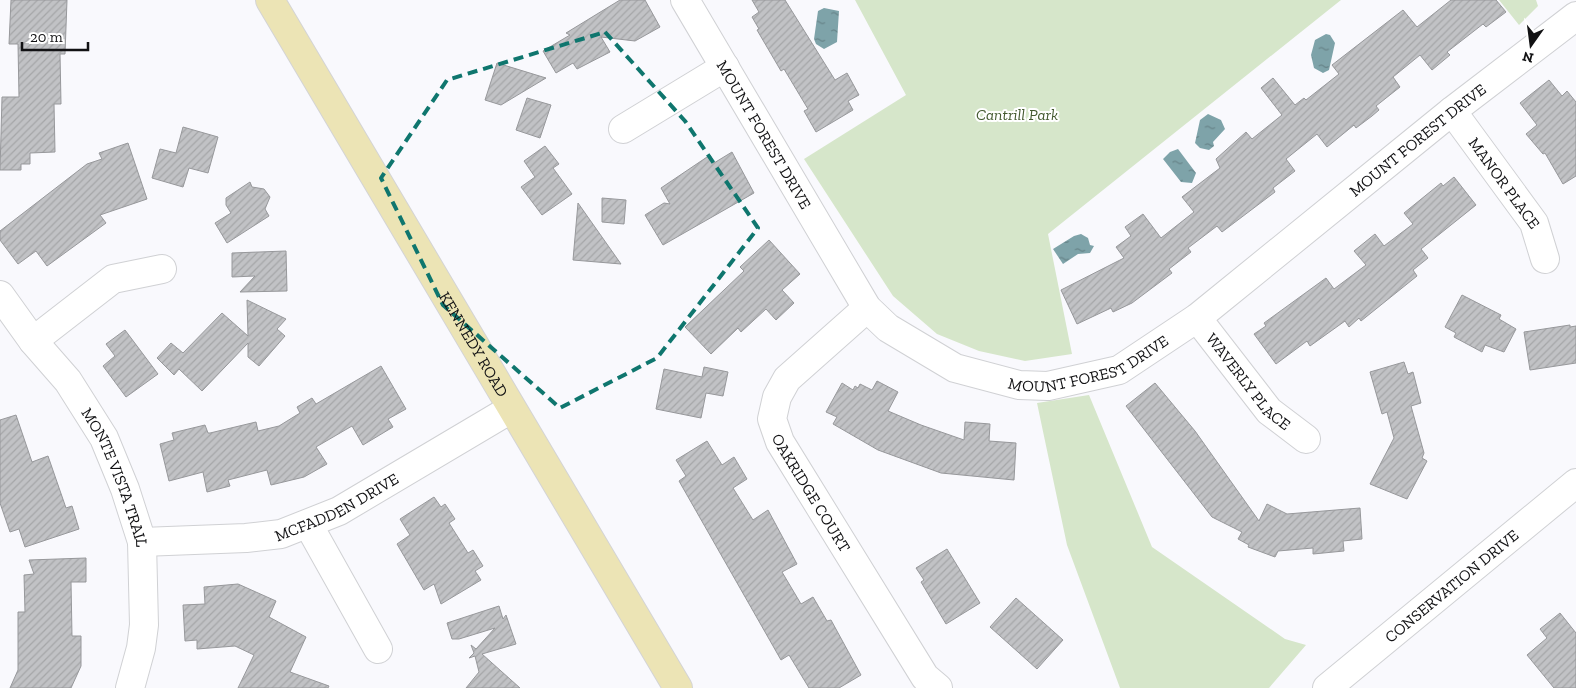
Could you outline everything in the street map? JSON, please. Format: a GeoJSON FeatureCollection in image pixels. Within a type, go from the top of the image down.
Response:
{"type":"FeatureCollection","features":[{"type":"Feature","properties":{"kind":"main road","name":"KENNEDY ROAD"},"geometry":{"type":"LineString","coordinates":[[270,0],[678,688]]}},
{"type":"Feature","properties":{"kind":"street","name":"MOUNT FOREST DRIVE"},"geometry":{"type":"LineString","coordinates":[[685,0],[867,308],[888,328],[955,368],[1019,385],[1048,386],[1119,370],[1197,318],[1452,111],[1576,16]]}},
{"type":"Feature","properties":{"kind":"street"},"geometry":{"type":"LineString","coordinates":[[623,129],[725,67]]}},
{"type":"Feature","properties":{"kind":"street","name":"MANOR PLACE"},"geometry":{"type":"LineString","coordinates":[[1452,111],[1534,223],[1545,258]]}},
{"type":"Feature","properties":{"kind":"street"},"geometry":{"type":"LineString","coordinates":[[33,341],[113,279],[162,269]]}},
{"type":"Feature","properties":{"kind":"street","name":"MONTE VISTA TRAIL"},"geometry":{"type":"LineString","coordinates":[[0,295],[33,341],[68,381],[104,438],[125,489],[142,542],[144,625],[141,648],[130,688]]}},
{"type":"Feature","properties":{"kind":"street","name":"OAKRIDGE COURT"},"geometry":{"type":"LineString","coordinates":[[867,308],[787,378],[777,397],[772,419],[780,442],[790,459],[924,677],[938,688]]}},
{"type":"Feature","properties":{"kind":"street","name":"WAVERLY PLACE"},"geometry":{"type":"LineString","coordinates":[[1197,318],[1269,411],[1306,439]]}},
{"type":"Feature","properties":{"kind":"street","name":"MCFADDEN DRIVE"},"geometry":{"type":"LineString","coordinates":[[142,542],[246,538],[281,534],[339,511],[511,409]]}},
{"type":"Feature","properties":{"kind":"street","name":"CONSERVATION DRIVE"},"geometry":{"type":"LineString","coordinates":[[1333,686],[1576,483]]}},
{"type":"Feature","properties":{"kind":"street"},"geometry":{"type":"LineString","coordinates":[[308,524],[378,649]]}},
{"type":"Feature","properties":{"kind":"highlighted area"},"geometry":{"type":"Polygon","coordinates":[[[605,32],[685,121],[758,228],[657,358],[560,408],[443,305],[381,178],[447,80],[605,32]]]}},
{"type":"Feature","properties":{"kind":"green space","name":"Cantrill Park"},"geometry":{"type":"Polygon","coordinates":[[[855,0],[1341,0],[1048,234],[1072,354],[1025,361],[979,351],[937,334],[893,296],[804,159],[906,95],[855,0]]]}},
{"type":"Feature","properties":{"kind":"green space"},"geometry":{"type":"Polygon","coordinates":[[[1499,0],[1536,0],[1538,6],[1519,25],[1499,0]]]}},
{"type":"Feature","properties":{"kind":"green space"},"geometry":{"type":"Polygon","coordinates":[[[1089,395],[1152,547],[1285,639],[1306,645],[1269,688],[1120,688],[1067,545],[1037,403],[1089,395]]]}},
{"type":"Feature","properties":{"kind":"water"},"geometry":{"type":"Polygon","coordinates":[[[824,8],[839,11],[837,42],[824,49],[816,44],[814,39],[818,11],[824,8]]]}},
{"type":"Feature","properties":{"kind":"water"},"geometry":{"type":"Polygon","coordinates":[[[1326,34],[1330,35],[1335,43],[1329,70],[1323,73],[1314,68],[1311,55],[1315,40],[1326,34]]]}},
{"type":"Feature","properties":{"kind":"water"},"geometry":{"type":"Polygon","coordinates":[[[1208,114],[1221,120],[1225,129],[1213,142],[1214,146],[1209,150],[1200,148],[1195,143],[1200,120],[1208,114]]]}},
{"type":"Feature","properties":{"kind":"water"},"geometry":{"type":"Polygon","coordinates":[[[1178,149],[1196,173],[1192,183],[1181,182],[1163,159],[1170,152],[1178,149]]]}},
{"type":"Feature","properties":{"kind":"water"},"geometry":{"type":"Polygon","coordinates":[[[1081,234],[1088,238],[1090,245],[1094,246],[1090,253],[1078,254],[1063,264],[1053,249],[1074,236],[1081,234]]]}},
{"type":"Feature","properties":{"kind":"building"},"geometry":{"type":"Polygon","coordinates":[[[11,0],[67,0],[65,54],[60,54],[61,104],[54,104],[55,152],[30,153],[30,164],[21,164],[21,170],[0,170],[2,97],[19,97],[18,44],[9,44],[11,0]]]}},
{"type":"Feature","properties":{"kind":"building"},"geometry":{"type":"Polygon","coordinates":[[[620,0],[645,0],[660,27],[635,41],[601,37],[610,52],[577,69],[573,63],[556,73],[543,51],[570,35],[566,33],[620,0]]]}},
{"type":"Feature","properties":{"kind":"building"},"geometry":{"type":"Polygon","coordinates":[[[752,0],[785,0],[835,80],[847,73],[859,95],[848,101],[853,110],[816,132],[804,111],[808,109],[784,69],[781,71],[757,30],[759,29],[752,17],[759,12],[752,0]]]}},
{"type":"Feature","properties":{"kind":"building"},"geometry":{"type":"Polygon","coordinates":[[[1451,0],[1496,0],[1506,12],[1486,27],[1483,24],[1447,52],[1450,55],[1432,70],[1420,55],[1393,77],[1400,87],[1376,106],[1379,110],[1356,128],[1354,125],[1327,147],[1317,134],[1286,159],[1295,171],[1273,188],[1275,192],[1222,232],[1217,226],[1188,248],[1191,252],[1169,269],[1172,273],[1132,303],[1113,312],[1111,308],[1077,324],[1061,290],[1124,258],[1116,247],[1131,236],[1125,227],[1143,214],[1161,238],[1194,212],[1182,197],[1220,168],[1216,159],[1246,132],[1252,139],[1282,115],[1261,88],[1273,78],[1295,105],[1304,98],[1306,100],[1339,74],[1332,65],[1403,10],[1417,27],[1451,0]]]}},
{"type":"Feature","properties":{"kind":"building"},"geometry":{"type":"Polygon","coordinates":[[[497,63],[546,78],[501,105],[485,100],[497,63]]]}},
{"type":"Feature","properties":{"kind":"building"},"geometry":{"type":"Polygon","coordinates":[[[1549,80],[1562,96],[1567,91],[1576,102],[1576,176],[1563,184],[1545,153],[1543,154],[1526,134],[1537,125],[1520,103],[1549,80]]]}},
{"type":"Feature","properties":{"kind":"building"},"geometry":{"type":"Polygon","coordinates":[[[527,98],[551,105],[540,138],[516,130],[527,98]]]}},
{"type":"Feature","properties":{"kind":"building"},"geometry":{"type":"Polygon","coordinates":[[[183,127],[218,137],[208,173],[189,168],[183,187],[152,178],[160,149],[176,153],[183,127]]]}},
{"type":"Feature","properties":{"kind":"building"},"geometry":{"type":"Polygon","coordinates":[[[128,143],[147,199],[100,215],[106,223],[47,266],[36,251],[18,264],[0,240],[0,231],[87,164],[102,159],[99,153],[128,143]]]}},
{"type":"Feature","properties":{"kind":"building"},"geometry":{"type":"Polygon","coordinates":[[[545,146],[559,164],[553,168],[572,194],[542,215],[521,187],[535,177],[524,161],[545,146]]]}},
{"type":"Feature","properties":{"kind":"building"},"geometry":{"type":"Polygon","coordinates":[[[732,152],[754,193],[663,245],[645,215],[664,203],[670,204],[661,188],[710,155],[714,163],[732,152]]]}},
{"type":"Feature","properties":{"kind":"building"},"geometry":{"type":"Polygon","coordinates":[[[1454,177],[1476,205],[1421,249],[1428,258],[1413,270],[1417,276],[1361,321],[1359,318],[1349,327],[1345,321],[1310,346],[1307,341],[1276,364],[1254,334],[1266,326],[1264,323],[1326,278],[1334,289],[1366,265],[1354,251],[1375,234],[1384,246],[1413,224],[1404,213],[1441,183],[1443,186],[1454,177]]]}},
{"type":"Feature","properties":{"kind":"building"},"geometry":{"type":"Polygon","coordinates":[[[250,182],[252,187],[264,189],[270,197],[265,209],[269,216],[227,243],[215,223],[231,213],[226,205],[226,198],[250,182]]]}},
{"type":"Feature","properties":{"kind":"building"},"geometry":{"type":"Polygon","coordinates":[[[602,198],[626,200],[624,224],[602,222],[602,198]]]}},
{"type":"Feature","properties":{"kind":"building"},"geometry":{"type":"Polygon","coordinates":[[[578,203],[621,264],[573,260],[578,203]]]}},
{"type":"Feature","properties":{"kind":"building"},"geometry":{"type":"Polygon","coordinates":[[[769,240],[800,274],[782,290],[794,303],[776,320],[766,309],[741,332],[738,328],[711,354],[685,327],[744,271],[740,267],[769,240]]]}},
{"type":"Feature","properties":{"kind":"building"},"geometry":{"type":"Polygon","coordinates":[[[286,251],[287,291],[240,292],[255,276],[232,277],[232,253],[286,251]]]}},
{"type":"Feature","properties":{"kind":"building"},"geometry":{"type":"Polygon","coordinates":[[[1462,295],[1501,315],[1499,319],[1516,329],[1504,352],[1485,345],[1482,352],[1454,337],[1456,333],[1445,327],[1462,295]]]}},
{"type":"Feature","properties":{"kind":"building"},"geometry":{"type":"Polygon","coordinates":[[[247,300],[286,319],[277,329],[285,336],[259,366],[248,357],[248,343],[202,391],[179,369],[174,375],[157,358],[171,343],[183,353],[222,313],[248,336],[247,300]]]}},
{"type":"Feature","properties":{"kind":"building"},"geometry":{"type":"Polygon","coordinates":[[[1570,325],[1570,327],[1576,326],[1576,363],[1530,370],[1524,332],[1570,325]]]}},
{"type":"Feature","properties":{"kind":"building"},"geometry":{"type":"Polygon","coordinates":[[[125,330],[158,374],[126,397],[103,366],[115,356],[106,344],[125,330]]]}},
{"type":"Feature","properties":{"kind":"building"},"geometry":{"type":"Polygon","coordinates":[[[1404,362],[1408,374],[1413,372],[1421,403],[1411,406],[1424,453],[1422,458],[1427,461],[1407,499],[1370,484],[1394,438],[1387,412],[1382,414],[1370,372],[1404,362]]]}},
{"type":"Feature","properties":{"kind":"building"},"geometry":{"type":"Polygon","coordinates":[[[381,366],[406,409],[388,419],[393,427],[363,445],[352,426],[316,447],[327,464],[304,477],[271,485],[267,470],[228,480],[230,486],[207,492],[203,472],[169,481],[160,444],[174,440],[172,433],[205,425],[208,433],[256,422],[258,431],[279,426],[300,413],[297,407],[312,398],[316,404],[381,366]]]}},
{"type":"Feature","properties":{"kind":"building"},"geometry":{"type":"Polygon","coordinates":[[[704,367],[728,372],[723,396],[706,393],[701,418],[656,409],[664,369],[702,377],[704,367]]]}},
{"type":"Feature","properties":{"kind":"building"},"geometry":{"type":"Polygon","coordinates":[[[877,381],[898,392],[888,411],[921,425],[964,440],[965,422],[990,424],[989,441],[1016,443],[1014,480],[941,473],[878,450],[833,424],[837,417],[826,412],[842,383],[853,390],[855,386],[858,388],[860,384],[872,390],[877,381]]]}},
{"type":"Feature","properties":{"kind":"building"},"geometry":{"type":"Polygon","coordinates":[[[1155,383],[1195,431],[1259,521],[1267,504],[1287,514],[1360,508],[1362,539],[1343,541],[1344,551],[1313,554],[1313,548],[1278,551],[1275,557],[1248,547],[1249,545],[1238,539],[1242,532],[1212,517],[1126,406],[1155,383]]]}},
{"type":"Feature","properties":{"kind":"building"},"geometry":{"type":"Polygon","coordinates":[[[16,415],[32,462],[48,456],[66,508],[72,506],[79,529],[25,547],[19,529],[10,532],[0,503],[0,420],[16,415]]]}},
{"type":"Feature","properties":{"kind":"building"},"geometry":{"type":"Polygon","coordinates":[[[707,441],[722,465],[734,457],[747,479],[733,488],[753,520],[768,510],[797,564],[782,572],[801,604],[813,597],[827,621],[831,620],[861,675],[839,688],[809,688],[789,655],[781,660],[679,481],[686,476],[676,460],[707,441]]]}},
{"type":"Feature","properties":{"kind":"building"},"geometry":{"type":"Polygon","coordinates":[[[434,497],[441,507],[445,504],[455,519],[449,523],[468,553],[473,550],[483,566],[475,571],[481,580],[441,604],[434,584],[424,590],[397,544],[410,535],[400,519],[434,497]]]}},
{"type":"Feature","properties":{"kind":"building"},"geometry":{"type":"Polygon","coordinates":[[[947,549],[980,603],[946,624],[921,582],[924,580],[916,568],[947,549]]]}},
{"type":"Feature","properties":{"kind":"building"},"geometry":{"type":"Polygon","coordinates":[[[86,558],[86,582],[71,582],[72,636],[81,636],[81,666],[71,688],[10,688],[18,670],[18,612],[25,612],[24,575],[34,574],[29,560],[86,558]]]}},
{"type":"Feature","properties":{"kind":"building"},"geometry":{"type":"Polygon","coordinates":[[[238,584],[276,601],[269,617],[306,637],[290,672],[329,686],[328,688],[238,688],[254,655],[235,646],[197,649],[197,640],[185,641],[183,605],[205,604],[204,587],[238,584]]]}},
{"type":"Feature","properties":{"kind":"building"},"geometry":{"type":"Polygon","coordinates":[[[1016,598],[1063,640],[1037,669],[990,627],[1016,598]]]}},
{"type":"Feature","properties":{"kind":"building"},"geometry":{"type":"Polygon","coordinates":[[[499,606],[503,619],[506,615],[516,644],[482,654],[520,688],[466,688],[479,672],[475,656],[469,658],[474,653],[471,645],[476,649],[495,628],[459,639],[452,639],[447,623],[499,606]]]}},
{"type":"Feature","properties":{"kind":"building"},"geometry":{"type":"Polygon","coordinates":[[[1560,613],[1576,633],[1576,688],[1554,688],[1527,655],[1547,638],[1540,629],[1560,613]]]}}]}
